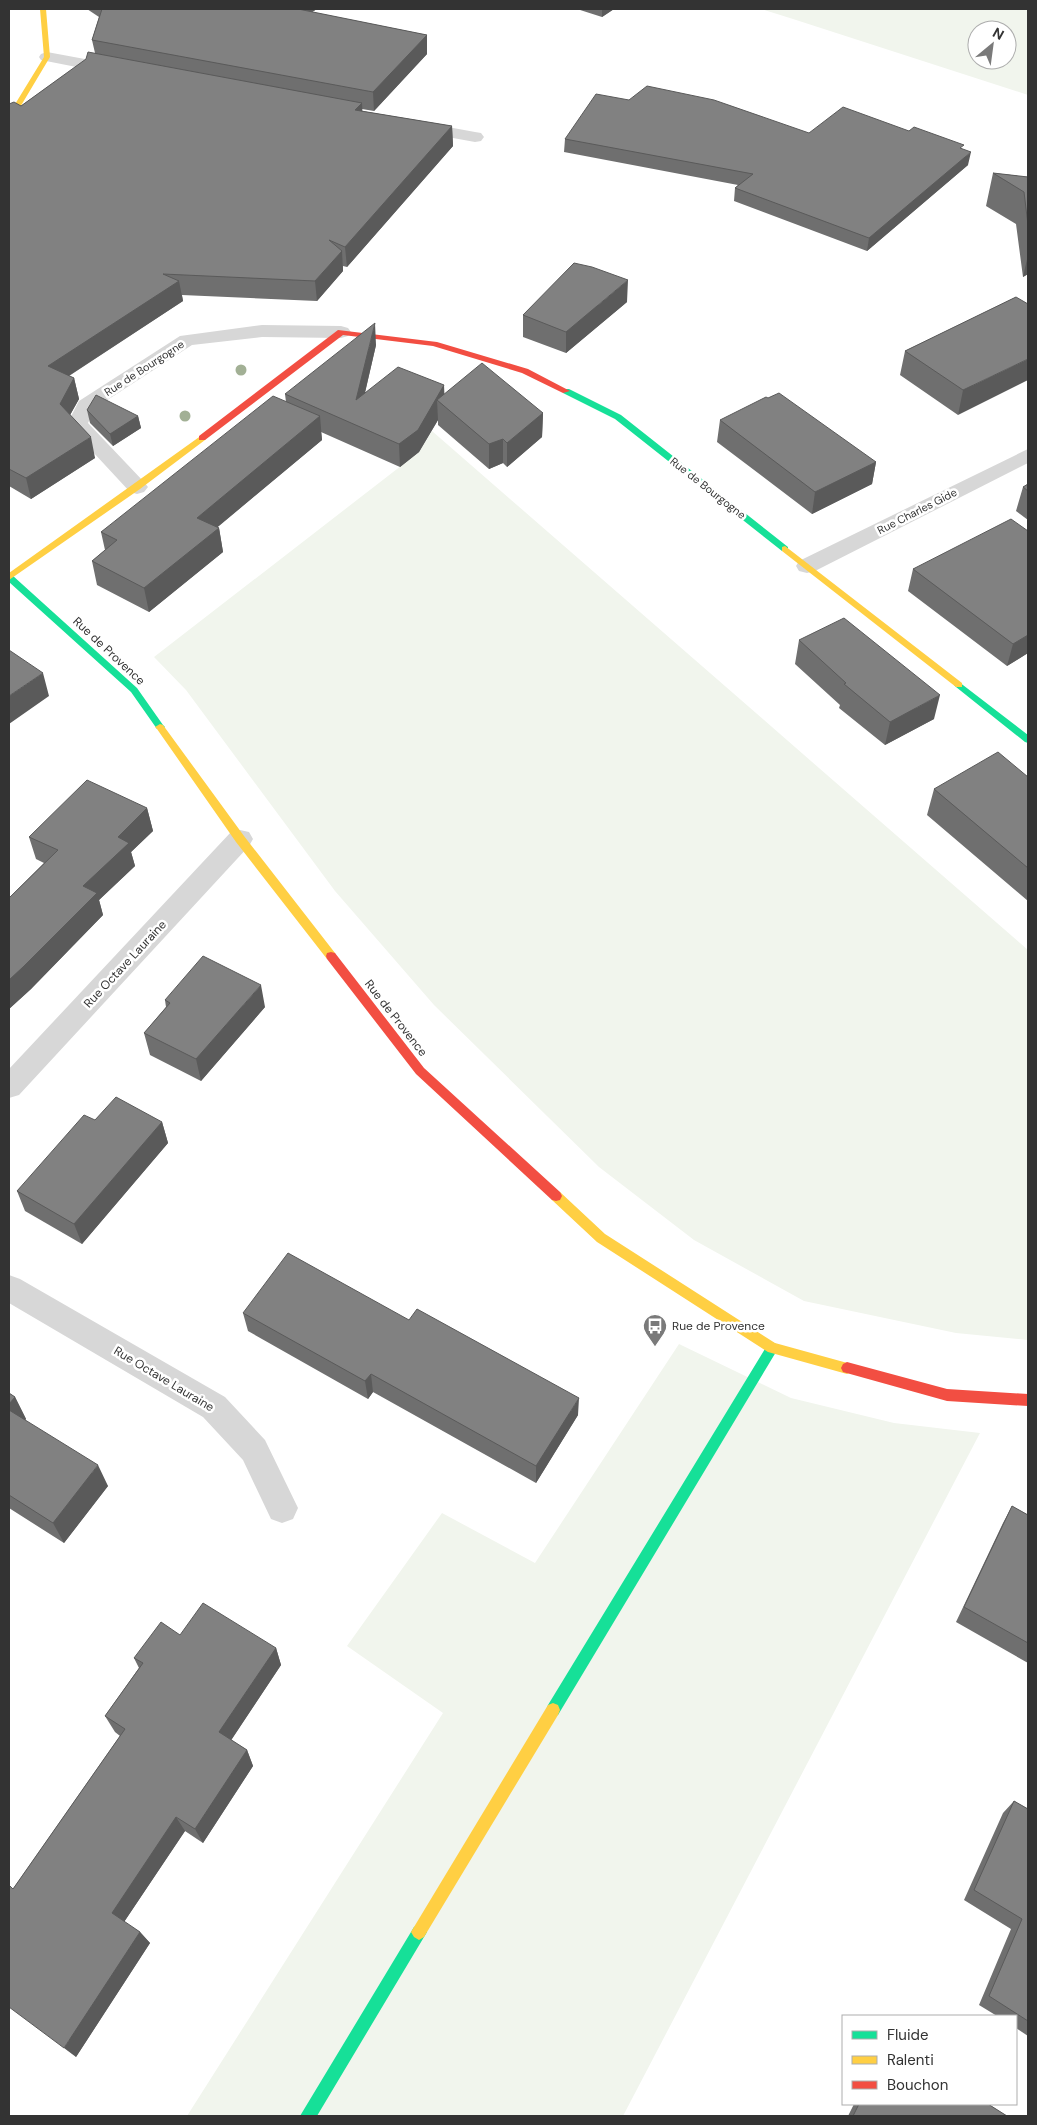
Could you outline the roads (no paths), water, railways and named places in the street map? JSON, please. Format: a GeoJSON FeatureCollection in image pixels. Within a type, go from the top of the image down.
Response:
{"type":"FeatureCollection","features":[{"type":"Feature","properties":{"kind":"street"},"geometry":{"type":"LineString","coordinates":[[9,119],[47,57],[42,9]]}},
{"type":"Feature","properties":{"kind":"street"},"geometry":{"type":"LineString","coordinates":[[47,57],[135,74]]}},
{"type":"Feature","properties":{"kind":"street"},"geometry":{"type":"LineString","coordinates":[[397,122],[475,137]]}},
{"type":"Feature","properties":{"kind":"street","name":"Rue de Bourgogne"},"geometry":{"type":"LineString","coordinates":[[137,487],[77,424],[86,405],[187,340],[262,331],[340,332],[434,344],[525,371],[618,416],[1028,740]]}},
{"type":"Feature","properties":{"kind":"street"},"geometry":{"type":"LineString","coordinates":[[9,577],[137,487],[340,332]]}},
{"type":"Feature","properties":{"kind":"street","name":"Rue Charles Gide"},"geometry":{"type":"LineString","coordinates":[[807,566],[1028,455]]}},
{"type":"Feature","properties":{"kind":"street","name":"Rue de Provence"},"geometry":{"type":"LineString","coordinates":[[9,577],[134,690],[240,839],[420,1071],[602,1238],[772,1348],[947,1396],[1028,1400]]}},
{"type":"Feature","properties":{"kind":"street","name":"Rue Octave Lauraine"},"geometry":{"type":"LineString","coordinates":[[9,1088],[240,839]]}},
{"type":"Feature","properties":{"kind":"street","name":"Rue Octave Lauraine"},"geometry":{"type":"LineString","coordinates":[[9,1288],[214,1408],[254,1450],[282,1508]]}},
{"type":"Feature","properties":{"kind":"street"},"geometry":{"type":"LineString","coordinates":[[308,2116],[772,1348]]}},
{"type":"Feature","properties":{"kind":"place","name":"Rue de Provence"},"geometry":{"type":"Point","coordinates":[655,1347]}}]}
